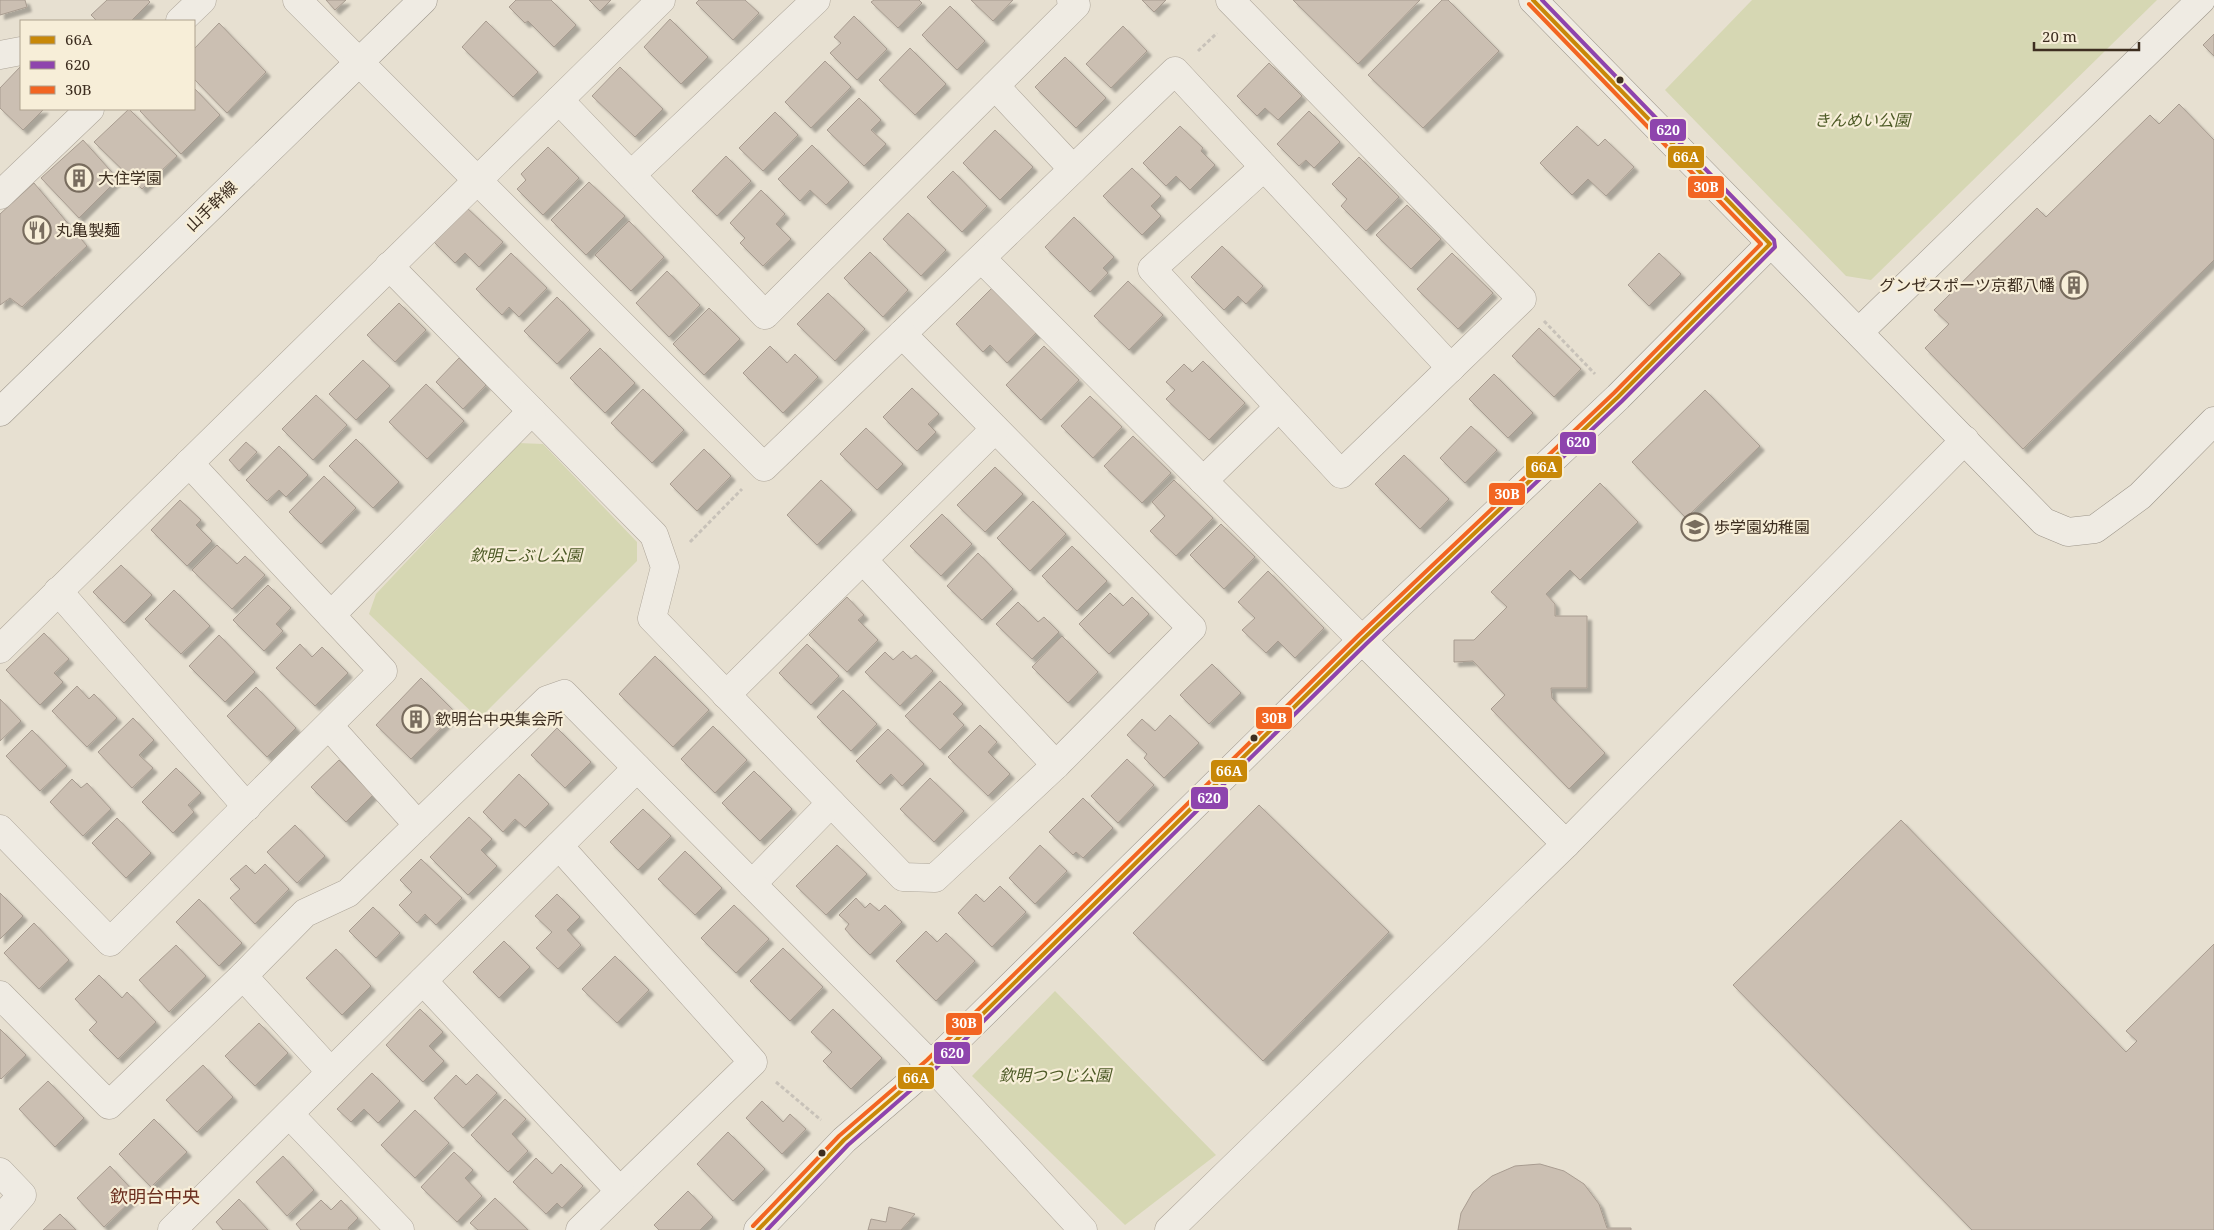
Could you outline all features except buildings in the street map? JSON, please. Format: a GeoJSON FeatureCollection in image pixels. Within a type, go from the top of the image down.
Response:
{"type":"FeatureCollection","features":[{"type":"Feature","properties":{"kind":"street"},"geometry":{"type":"LineString","coordinates":[[181,20],[202,0]]}},
{"type":"Feature","properties":{"kind":"street"},"geometry":{"type":"LineString","coordinates":[[297,0],[764,467],[1175,71],[1450,368]]}},
{"type":"Feature","properties":{"kind":"street","name":"山手幹線"},"geometry":{"type":"LineString","coordinates":[[0,412],[423,0]]}},
{"type":"Feature","properties":{"kind":"street"},"geometry":{"type":"LineString","coordinates":[[0,648],[661,0]]}},
{"type":"Feature","properties":{"kind":"street"},"geometry":{"type":"LineString","coordinates":[[631,175],[816,0]]}},
{"type":"Feature","properties":{"kind":"street"},"geometry":{"type":"LineString","coordinates":[[559,100],[765,315],[1076,6],[1071,0]]}},
{"type":"Feature","properties":{"kind":"street"},"geometry":{"type":"LineString","coordinates":[[1533,0],[1770,244],[1860,331],[2044,522],[2068,532],[2095,529],[2140,496],[2214,422]]}},
{"type":"Feature","properties":{"kind":"street"},"geometry":{"type":"LineString","coordinates":[[1860,331],[2201,0]]}},
{"type":"Feature","properties":{"kind":"street"},"geometry":{"type":"LineString","coordinates":[[1242,4],[1522,299],[1341,474],[1152,269],[1264,167]]}},
{"type":"Feature","properties":{"kind":"street"},"geometry":{"type":"LineString","coordinates":[[0,54],[20,51]]}},
{"type":"Feature","properties":{"kind":"street"},"geometry":{"type":"LineString","coordinates":[[995,86],[1073,169]]}},
{"type":"Feature","properties":{"kind":"street"},"geometry":{"type":"LineString","coordinates":[[0,195],[89,110]]}},
{"type":"Feature","properties":{"kind":"street"},"geometry":{"type":"LineString","coordinates":[[758,1230],[844,1140],[931,1065],[1362,640],[1618,397],[1770,244]]}},
{"type":"Feature","properties":{"kind":"street"},"geometry":{"type":"LineString","coordinates":[[982,259],[1566,844]]}},
{"type":"Feature","properties":{"kind":"street"},"geometry":{"type":"LineString","coordinates":[[389,266],[654,535],[665,567],[652,618],[904,877],[935,878],[1056,765],[1192,628],[902,334]]}},
{"type":"Feature","properties":{"kind":"street"},"geometry":{"type":"LineString","coordinates":[[1203,481],[1279,407]]}},
{"type":"Feature","properties":{"kind":"street"},"geometry":{"type":"LineString","coordinates":[[331,615],[532,411]]}},
{"type":"Feature","properties":{"kind":"street"},"geometry":{"type":"LineString","coordinates":[[726,695],[995,429]]}},
{"type":"Feature","properties":{"kind":"street"},"geometry":{"type":"LineString","coordinates":[[1169,1230],[1566,844],[1965,440]]}},
{"type":"Feature","properties":{"kind":"street"},"geometry":{"type":"LineString","coordinates":[[0,829],[110,942],[384,671],[189,463]]}},
{"type":"Feature","properties":{"kind":"street"},"geometry":{"type":"LineString","coordinates":[[862,560],[1056,765]]}},
{"type":"Feature","properties":{"kind":"street"},"geometry":{"type":"LineString","coordinates":[[58,591],[247,807]]}},
{"type":"Feature","properties":{"kind":"street"},"geometry":{"type":"LineString","coordinates":[[0,995],[109,1105],[243,976],[305,913],[348,893],[547,700],[564,694],[931,1065],[1083,1230]]}},
{"type":"Feature","properties":{"kind":"street"},"geometry":{"type":"LineString","coordinates":[[329,726],[418,825]]}},
{"type":"Feature","properties":{"kind":"street"},"geometry":{"type":"LineString","coordinates":[[172,1230],[637,768]]}},
{"type":"Feature","properties":{"kind":"street"},"geometry":{"type":"LineString","coordinates":[[752,884],[831,803]]}},
{"type":"Feature","properties":{"kind":"street"},"geometry":{"type":"LineString","coordinates":[[558,846],[753,1062],[580,1230]]}},
{"type":"Feature","properties":{"kind":"street"},"geometry":{"type":"LineString","coordinates":[[243,976],[330,1072]]}},
{"type":"Feature","properties":{"kind":"street"},"geometry":{"type":"LineString","coordinates":[[423,981],[620,1190]]}},
{"type":"Feature","properties":{"kind":"street"},"geometry":{"type":"LineString","coordinates":[[290,1114],[400,1230]]}},
{"type":"Feature","properties":{"kind":"street"},"geometry":{"type":"LineString","coordinates":[[0,1172],[22,1195],[0,1220]]}},
{"type":"Feature","properties":{"kind":"path"},"geometry":{"type":"LineString","coordinates":[[1175,71],[1242,4]]}},
{"type":"Feature","properties":{"kind":"path"},"geometry":{"type":"LineString","coordinates":[[1522,299],[1618,397]]}},
{"type":"Feature","properties":{"kind":"path"},"geometry":{"type":"LineString","coordinates":[[665,567],[764,467]]}},
{"type":"Feature","properties":{"kind":"path"},"geometry":{"type":"LineString","coordinates":[[753,1062],[844,1140]]}},
{"type":"Feature","properties":{"kind":"green space","name":"きんめい公園"},"geometry":{"type":"Polygon","coordinates":[[[1752,0],[2157,0],[1871,280],[1846,276],[1665,90],[1752,0]]]}},
{"type":"Feature","properties":{"kind":"green space","name":"欽明こぶし公園"},"geometry":{"type":"Polygon","coordinates":[[[518,443],[543,444],[637,542],[637,561],[479,719],[369,614],[376,594],[518,443]]]}},
{"type":"Feature","properties":{"kind":"green space","name":"欽明つつじ公園"},"geometry":{"type":"Polygon","coordinates":[[[1055,991],[1216,1155],[1125,1225],[972,1076],[1055,991]]]}},
{"type":"Feature","properties":{"kind":"transit line","name":"66A"},"geometry":{"type":"LineString","coordinates":[[758,1230],[844,1140],[931,1065],[1362,640],[1618,397],[1770,244],[1533,0]]}},
{"type":"Feature","properties":{"kind":"transit line","name":"620"},"geometry":{"type":"LineString","coordinates":[[767,1230],[848,1145],[935,1069],[1366,644],[1622,401],[1775,247],[1774,240],[1542,0]]}},
{"type":"Feature","properties":{"kind":"transit line","name":"30B"},"geometry":{"type":"LineString","coordinates":[[753,1226],[839,1136],[927,1060],[1358,636],[1614,393],[1761,244],[1529,4]]}},
{"type":"Feature","properties":{"kind":"place","name":"大住学園"},"geometry":{"type":"Point","coordinates":[79,178]}},
{"type":"Feature","properties":{"kind":"place","name":"丸亀製麺"},"geometry":{"type":"Point","coordinates":[37,230]}},
{"type":"Feature","properties":{"kind":"place","name":"グンゼスポーツ京都八幡"},"geometry":{"type":"Point","coordinates":[2074,285]}},
{"type":"Feature","properties":{"kind":"place","name":"歩学園幼稚園"},"geometry":{"type":"Point","coordinates":[1695,527]}},
{"type":"Feature","properties":{"kind":"place","name":"欽明台中央集会所"},"geometry":{"type":"Point","coordinates":[416,719]}},
{"type":"Feature","properties":{"kind":"district","name":"欽明台中央"},"geometry":{"type":"Point","coordinates":[155,1197]}}]}
